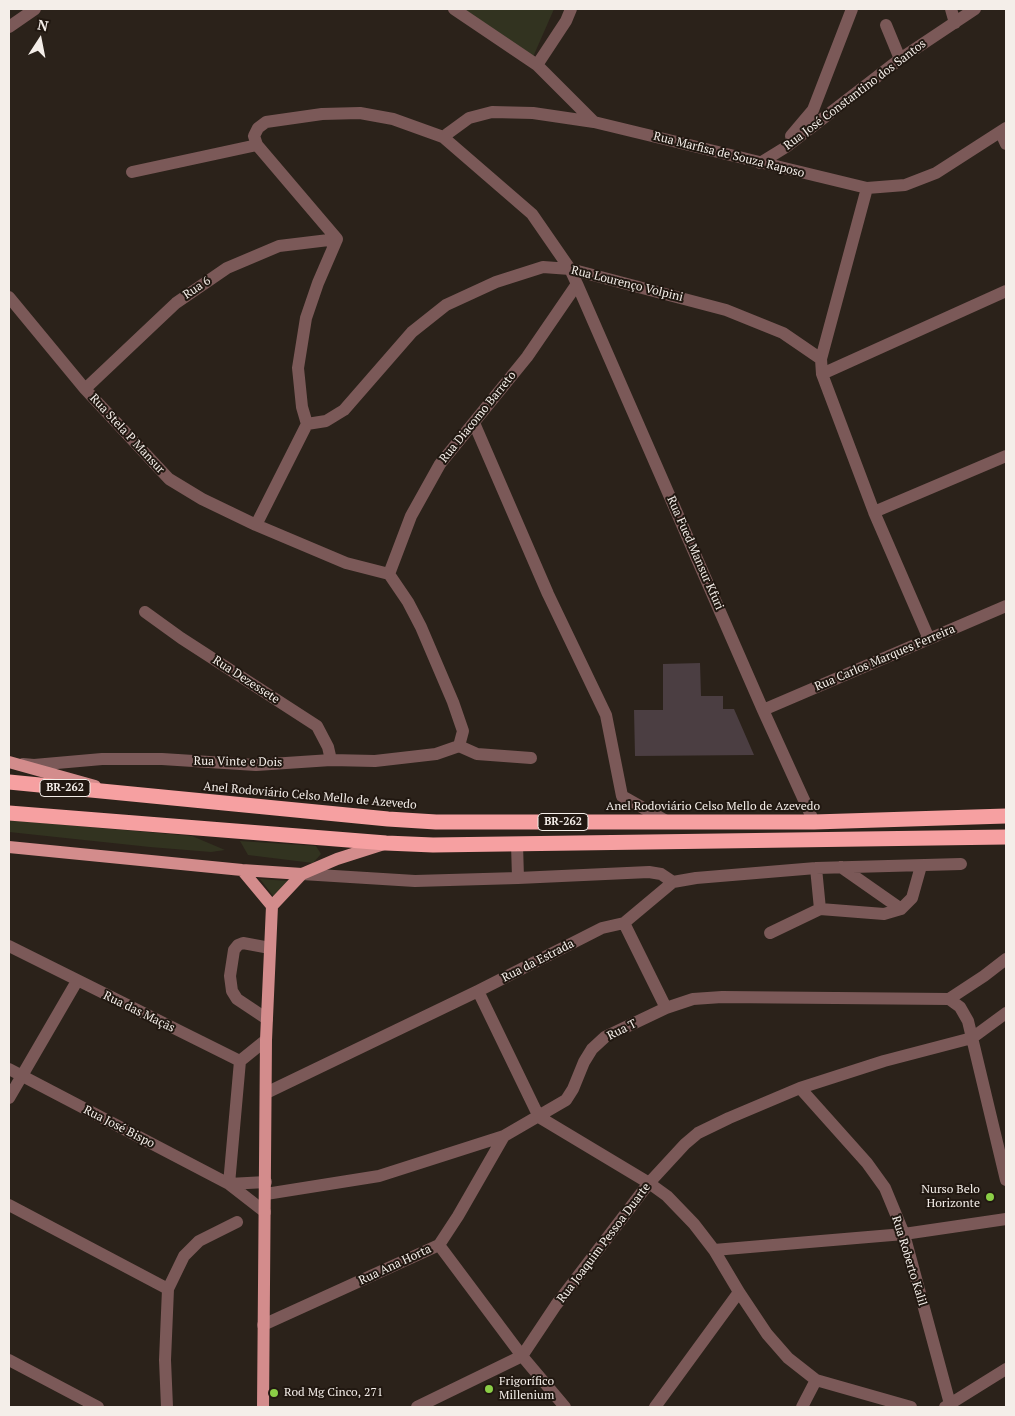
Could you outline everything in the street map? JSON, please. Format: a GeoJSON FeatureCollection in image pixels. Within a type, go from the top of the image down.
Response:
{"type":"FeatureCollection","features":[{"type":"Feature","properties":{"kind":"highway","name":"Anel Rodoviário Celso Mello de Azevedo"},"geometry":{"type":"LineString","coordinates":[[9,782],[436,822],[814,822],[1006,816]]}},
{"type":"Feature","properties":{"kind":"highway","name":"BR-262"},"geometry":{"type":"LineString","coordinates":[[9,813],[386,843],[433,845],[1006,837]]}},
{"type":"Feature","properties":{"kind":"main road","name":"Anel Rodoviário Celso Mello de Azevedo"},"geometry":{"type":"LineString","coordinates":[[12,763],[121,793]]}},
{"type":"Feature","properties":{"kind":"main road"},"geometry":{"type":"LineString","coordinates":[[263,1407],[266,1040],[272,906],[302,874],[337,859],[386,843]]}},
{"type":"Feature","properties":{"kind":"main road"},"geometry":{"type":"LineString","coordinates":[[9,846],[242,870],[302,874]]}},
{"type":"Feature","properties":{"kind":"main road"},"geometry":{"type":"LineString","coordinates":[[242,870],[272,906]]}},
{"type":"Feature","properties":{"kind":"street"},"geometry":{"type":"LineString","coordinates":[[9,27],[35,9]]}},
{"type":"Feature","properties":{"kind":"street"},"geometry":{"type":"LineString","coordinates":[[454,9],[537,65],[594,122]]}},
{"type":"Feature","properties":{"kind":"street"},"geometry":{"type":"LineString","coordinates":[[537,65],[566,22],[571,9]]}},
{"type":"Feature","properties":{"kind":"street"},"geometry":{"type":"LineString","coordinates":[[786,147],[790,137],[814,110],[852,9]]}},
{"type":"Feature","properties":{"kind":"street"},"geometry":{"type":"LineString","coordinates":[[951,9],[955,23]]}},
{"type":"Feature","properties":{"kind":"street","name":"Rua José Constantino dos Santos"},"geometry":{"type":"LineString","coordinates":[[760,163],[786,147],[900,58],[975,9]]}},
{"type":"Feature","properties":{"kind":"street"},"geometry":{"type":"LineString","coordinates":[[886,25],[900,58]]}},
{"type":"Feature","properties":{"kind":"street","name":"Rua Marfisa de Souza Raposo"},"geometry":{"type":"LineString","coordinates":[[444,137],[469,118],[492,112],[533,113],[594,122],[867,188],[905,185],[936,173],[1003,130]]}},
{"type":"Feature","properties":{"kind":"street"},"geometry":{"type":"LineString","coordinates":[[256,525],[307,424],[302,406],[298,368],[306,318],[318,283],[337,239],[257,145],[254,136],[258,128],[266,122],[322,114],[360,113],[393,119],[444,137],[532,214],[570,269],[577,284]]}},
{"type":"Feature","properties":{"kind":"street"},"geometry":{"type":"LineString","coordinates":[[1003,130],[1006,144]]}},
{"type":"Feature","properties":{"kind":"street"},"geometry":{"type":"LineString","coordinates":[[132,172],[257,145]]}},
{"type":"Feature","properties":{"kind":"street"},"geometry":{"type":"LineString","coordinates":[[867,188],[821,359],[822,374],[874,512],[929,639]]}},
{"type":"Feature","properties":{"kind":"street","name":"Rua 6"},"geometry":{"type":"LineString","coordinates":[[85,389],[176,303],[227,268],[279,246],[337,239]]}},
{"type":"Feature","properties":{"kind":"street","name":"Rua Lourenço Volpini"},"geometry":{"type":"LineString","coordinates":[[307,424],[326,421],[344,410],[412,332],[446,305],[496,282],[543,267],[570,269],[726,310],[783,333],[821,359]]}},
{"type":"Feature","properties":{"kind":"street","name":"Rua Diacomo Barreto"},"geometry":{"type":"LineString","coordinates":[[389,574],[411,516],[440,464],[527,357],[577,284]]}},
{"type":"Feature","properties":{"kind":"street","name":"Rua Fued Mansur Kfuri"},"geometry":{"type":"LineString","coordinates":[[577,284],[763,710],[814,822]]}},
{"type":"Feature","properties":{"kind":"street"},"geometry":{"type":"LineString","coordinates":[[822,374],[1006,291]]}},
{"type":"Feature","properties":{"kind":"street","name":"Rua Stela P Mansur"},"geometry":{"type":"LineString","coordinates":[[9,297],[85,389],[169,479],[202,499],[256,525],[346,563],[389,574]]}},
{"type":"Feature","properties":{"kind":"street"},"geometry":{"type":"LineString","coordinates":[[474,422],[548,594],[606,715],[622,796],[668,822]]}},
{"type":"Feature","properties":{"kind":"street"},"geometry":{"type":"LineString","coordinates":[[874,512],[1006,456]]}},
{"type":"Feature","properties":{"kind":"street"},"geometry":{"type":"LineString","coordinates":[[389,574],[408,602],[421,627],[453,702],[463,730],[459,746],[477,754],[531,758]]}},
{"type":"Feature","properties":{"kind":"street","name":"Rua Carlos Marques Ferreira"},"geometry":{"type":"LineString","coordinates":[[763,710],[1006,606]]}},
{"type":"Feature","properties":{"kind":"street","name":"Rua Dezessete"},"geometry":{"type":"LineString","coordinates":[[146,612],[182,638],[317,726],[328,747],[331,760]]}},
{"type":"Feature","properties":{"kind":"street","name":"Rua Vinte e Dois"},"geometry":{"type":"LineString","coordinates":[[12,763],[34,765],[112,759],[256,765],[331,760],[375,761],[436,754],[459,746]]}},
{"type":"Feature","properties":{"kind":"street"},"geometry":{"type":"LineString","coordinates":[[517,844],[518,878]]}},
{"type":"Feature","properties":{"kind":"street"},"geometry":{"type":"LineString","coordinates":[[302,874],[416,881],[649,872],[661,874],[673,882],[696,878],[816,868],[961,864]]}},
{"type":"Feature","properties":{"kind":"street"},"geometry":{"type":"LineString","coordinates":[[770,932],[820,909],[884,914],[902,909],[912,898],[921,866]]}},
{"type":"Feature","properties":{"kind":"street"},"geometry":{"type":"LineString","coordinates":[[816,868],[820,909]]}},
{"type":"Feature","properties":{"kind":"street"},"geometry":{"type":"LineString","coordinates":[[841,868],[902,909]]}},
{"type":"Feature","properties":{"kind":"street","name":"Rua da Estrada"},"geometry":{"type":"LineString","coordinates":[[266,1093],[478,991],[602,928],[624,923],[673,882]]}},
{"type":"Feature","properties":{"kind":"street"},"geometry":{"type":"LineString","coordinates":[[624,923],[666,1008]]}},
{"type":"Feature","properties":{"kind":"street"},"geometry":{"type":"LineString","coordinates":[[267,1019],[237,999],[232,992],[230,976],[234,950],[238,945],[243,943],[270,948]]}},
{"type":"Feature","properties":{"kind":"street","name":"Rua das Maçãs"},"geometry":{"type":"LineString","coordinates":[[9,946],[240,1061]]}},
{"type":"Feature","properties":{"kind":"street"},"geometry":{"type":"LineString","coordinates":[[1006,959],[949,999],[960,1007],[968,1021],[1006,1180]]}},
{"type":"Feature","properties":{"kind":"street"},"geometry":{"type":"LineString","coordinates":[[9,1098],[77,981]]}},
{"type":"Feature","properties":{"kind":"street"},"geometry":{"type":"LineString","coordinates":[[478,991],[539,1117],[649,1183],[673,1203],[694,1224],[714,1250],[739,1292],[788,1358],[816,1380],[911,1407]]}},
{"type":"Feature","properties":{"kind":"street","name":"Rua T"},"geometry":{"type":"LineString","coordinates":[[266,1188],[379,1176],[504,1136],[566,1100],[588,1055],[606,1037],[666,1008],[693,999],[722,997],[949,999]]}},
{"type":"Feature","properties":{"kind":"street"},"geometry":{"type":"LineString","coordinates":[[972,1038],[1006,1013]]}},
{"type":"Feature","properties":{"kind":"street","name":"Rua Joaquim Pessoa Duarte"},"geometry":{"type":"LineString","coordinates":[[522,1356],[556,1305],[649,1183],[685,1144],[698,1133],[800,1088],[884,1061],[972,1038]]}},
{"type":"Feature","properties":{"kind":"street"},"geometry":{"type":"LineString","coordinates":[[266,1040],[240,1061],[229,1184],[266,1188]]}},
{"type":"Feature","properties":{"kind":"street","name":"Rua José Bispo"},"geometry":{"type":"LineString","coordinates":[[9,1069],[229,1184],[265,1212]]}},
{"type":"Feature","properties":{"kind":"street","name":"Rua Roberto Kalil"},"geometry":{"type":"LineString","coordinates":[[800,1088],[867,1162],[885,1188],[904,1234],[948,1406]]}},
{"type":"Feature","properties":{"kind":"street","name":"Rua Ana Horta"},"geometry":{"type":"LineString","coordinates":[[263,1325],[439,1245],[504,1136]]}},
{"type":"Feature","properties":{"kind":"street"},"geometry":{"type":"LineString","coordinates":[[9,1205],[168,1289]]}},
{"type":"Feature","properties":{"kind":"street"},"geometry":{"type":"LineString","coordinates":[[714,1250],[904,1234],[1006,1219]]}},
{"type":"Feature","properties":{"kind":"street"},"geometry":{"type":"LineString","coordinates":[[167,1407],[165,1360],[168,1289],[184,1256],[199,1241],[237,1222]]}},
{"type":"Feature","properties":{"kind":"street"},"geometry":{"type":"LineString","coordinates":[[439,1245],[522,1356],[566,1407]]}},
{"type":"Feature","properties":{"kind":"street"},"geometry":{"type":"LineString","coordinates":[[655,1407],[739,1292]]}},
{"type":"Feature","properties":{"kind":"street"},"geometry":{"type":"LineString","coordinates":[[417,1407],[522,1356]]}},
{"type":"Feature","properties":{"kind":"street"},"geometry":{"type":"LineString","coordinates":[[9,1360],[98,1407]]}},
{"type":"Feature","properties":{"kind":"street"},"geometry":{"type":"LineString","coordinates":[[948,1406],[1006,1370]]}},
{"type":"Feature","properties":{"kind":"street"},"geometry":{"type":"LineString","coordinates":[[802,1407],[816,1380]]}},
{"type":"Feature","properties":{"kind":"green space"},"geometry":{"type":"Polygon","coordinates":[[[460,9],[554,9],[533,57],[460,9]]]}},
{"type":"Feature","properties":{"kind":"green space"},"geometry":{"type":"Polygon","coordinates":[[[9,820],[192,836],[225,850],[211,852],[150,847],[9,832],[9,820]]]}},
{"type":"Feature","properties":{"kind":"green space"},"geometry":{"type":"Polygon","coordinates":[[[240,841],[316,846],[321,854],[313,863],[248,855],[240,841]]]}},
{"type":"Feature","properties":{"kind":"green space"},"geometry":{"type":"Polygon","coordinates":[[[260,879],[288,881],[274,897],[260,879]]]}},
{"type":"Feature","properties":{"kind":"building"},"geometry":{"type":"Polygon","coordinates":[[[700,663],[701,696],[723,696],[723,709],[734,709],[754,755],[635,756],[634,710],[663,710],[663,664],[700,663]]]}},
{"type":"Feature","properties":{"kind":"place","name":"Nurso Belo Horizonte"},"geometry":{"type":"Point","coordinates":[990,1197]}},
{"type":"Feature","properties":{"kind":"place","name":"Frigorífico Millenium"},"geometry":{"type":"Point","coordinates":[489,1389]}},
{"type":"Feature","properties":{"kind":"place","name":"Rod Mg Cinco, 271"},"geometry":{"type":"Point","coordinates":[274,1393]}}]}
